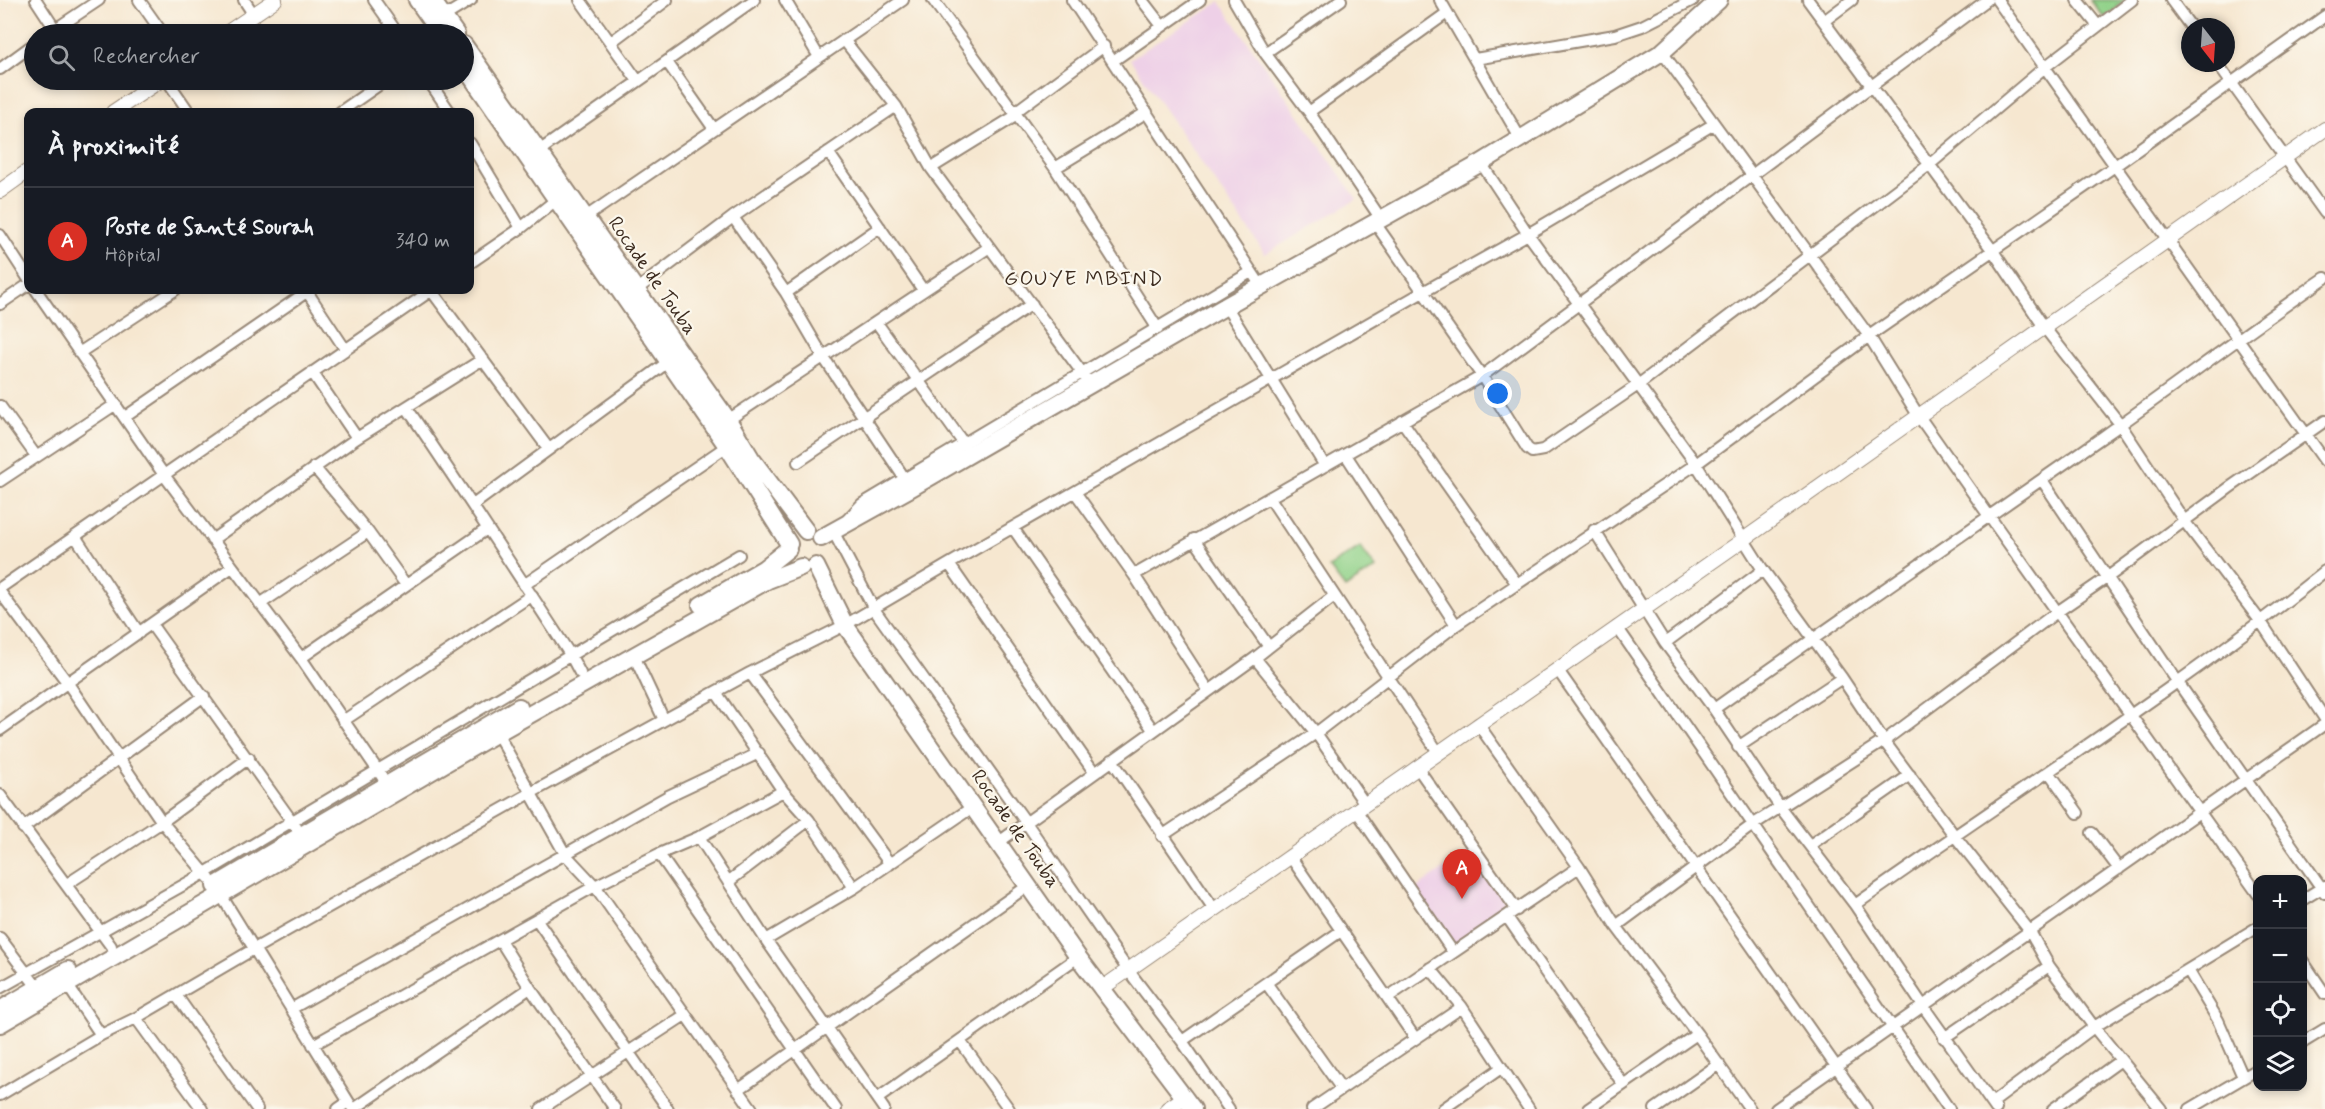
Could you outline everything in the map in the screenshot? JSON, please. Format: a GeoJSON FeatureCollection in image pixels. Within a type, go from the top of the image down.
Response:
{"type":"FeatureCollection","features":[{"type":"Feature","properties":{"kind":"main road"},"geometry":{"type":"LineString","coordinates":[[417,0],[439,24]]}},
{"type":"Feature","properties":{"kind":"main road"},"geometry":{"type":"LineString","coordinates":[[432,0],[440,24]]}},
{"type":"Feature","properties":{"kind":"main road"},"geometry":{"type":"LineString","coordinates":[[0,1024],[66,983],[297,828],[387,784],[763,568],[789,547],[793,536],[827,531],[1086,379],[1226,306],[1481,163],[1662,52],[1719,0]]}},
{"type":"Feature","properties":{"kind":"main road","name":"Rocade de Touba"},"geometry":{"type":"LineString","coordinates":[[474,59],[539,151],[580,221],[669,362],[727,446],[789,547],[792,560],[808,566],[845,626],[974,806],[1078,957],[1189,1103]]}},
{"type":"Feature","properties":{"kind":"main road","name":"Rocade de Touba"},"geometry":{"type":"LineString","coordinates":[[474,80],[557,199],[580,221],[636,290],[728,420],[751,458],[827,531]]}},
{"type":"Feature","properties":{"kind":"main road"},"geometry":{"type":"LineString","coordinates":[[0,1010],[214,885],[497,733],[768,579],[808,566],[825,554],[827,531]]}},
{"type":"Feature","properties":{"kind":"street"},"geometry":{"type":"LineString","coordinates":[[36,0],[48,24]]}},
{"type":"Feature","properties":{"kind":"street"},"geometry":{"type":"LineString","coordinates":[[64,24],[99,0]]}},
{"type":"Feature","properties":{"kind":"street"},"geometry":{"type":"LineString","coordinates":[[139,0],[156,24]]}},
{"type":"Feature","properties":{"kind":"street"},"geometry":{"type":"LineString","coordinates":[[244,0],[254,15]]}},
{"type":"Feature","properties":{"kind":"street"},"geometry":{"type":"LineString","coordinates":[[240,24],[275,0]]}},
{"type":"Feature","properties":{"kind":"street"},"geometry":{"type":"LineString","coordinates":[[374,0],[391,24]]}},
{"type":"Feature","properties":{"kind":"street"},"geometry":{"type":"LineString","coordinates":[[441,24],[471,0]]}},
{"type":"Feature","properties":{"kind":"street"},"geometry":{"type":"LineString","coordinates":[[580,0],[638,81]]}},
{"type":"Feature","properties":{"kind":"street"},"geometry":{"type":"LineString","coordinates":[[610,42],[667,0]]}},
{"type":"Feature","properties":{"kind":"street"},"geometry":{"type":"LineString","coordinates":[[539,151],[667,62],[736,5],[753,0]]}},
{"type":"Feature","properties":{"kind":"street"},"geometry":{"type":"LineString","coordinates":[[785,0],[819,57]]}},
{"type":"Feature","properties":{"kind":"street"},"geometry":{"type":"LineString","coordinates":[[580,221],[903,0]]}},
{"type":"Feature","properties":{"kind":"street"},"geometry":{"type":"LineString","coordinates":[[933,0],[1055,168],[1158,329]]}},
{"type":"Feature","properties":{"kind":"street"},"geometry":{"type":"LineString","coordinates":[[1072,0],[1260,286]]}},
{"type":"Feature","properties":{"kind":"street"},"geometry":{"type":"LineString","coordinates":[[1142,0],[1162,26]]}},
{"type":"Feature","properties":{"kind":"street"},"geometry":{"type":"LineString","coordinates":[[1113,61],[1200,0]]}},
{"type":"Feature","properties":{"kind":"street"},"geometry":{"type":"LineString","coordinates":[[1234,0],[1265,53],[1309,112],[1423,292],[1482,376],[1527,448],[1537,452],[1638,385],[1929,165],[2045,67],[2132,0]]}},
{"type":"Feature","properties":{"kind":"street"},"geometry":{"type":"LineString","coordinates":[[1440,0],[1520,138]]}},
{"type":"Feature","properties":{"kind":"street"},"geometry":{"type":"LineString","coordinates":[[1475,59],[1615,35],[1642,26],[1693,0]]}},
{"type":"Feature","properties":{"kind":"street"},"geometry":{"type":"LineString","coordinates":[[1776,1109],[2029,930],[2200,813],[2325,721],[2261,622],[2185,522],[2120,424],[2044,327],[1993,251],[1808,0]]}},
{"type":"Feature","properties":{"kind":"street"},"geometry":{"type":"LineString","coordinates":[[1824,21],[1852,0]]}},
{"type":"Feature","properties":{"kind":"street"},"geometry":{"type":"LineString","coordinates":[[1134,575],[1482,376],[1987,0]]}},
{"type":"Feature","properties":{"kind":"street"},"geometry":{"type":"LineString","coordinates":[[1997,0],[2325,461]]}},
{"type":"Feature","properties":{"kind":"street"},"geometry":{"type":"LineString","coordinates":[[2077,0],[2097,26]]}},
{"type":"Feature","properties":{"kind":"street"},"geometry":{"type":"LineString","coordinates":[[2171,0],[2184,18]]}},
{"type":"Feature","properties":{"kind":"street"},"geometry":{"type":"LineString","coordinates":[[1265,53],[1337,1]]}},
{"type":"Feature","properties":{"kind":"street"},"geometry":{"type":"LineString","coordinates":[[1309,112],[1447,13]]}},
{"type":"Feature","properties":{"kind":"street"},"geometry":{"type":"LineString","coordinates":[[1162,836],[1316,733],[1456,625],[1594,530],[1696,464],[1869,336],[2115,166],[2325,16]]}},
{"type":"Feature","properties":{"kind":"street"},"geometry":{"type":"LineString","coordinates":[[844,40],[896,106],[931,168],[1086,379]]}},
{"type":"Feature","properties":{"kind":"street"},"geometry":{"type":"LineString","coordinates":[[931,168],[1016,114],[1104,46]]}},
{"type":"Feature","properties":{"kind":"street"},"geometry":{"type":"LineString","coordinates":[[0,69],[24,51]]}},
{"type":"Feature","properties":{"kind":"street"},"geometry":{"type":"LineString","coordinates":[[1662,52],[1869,336],[1918,415],[2253,887]]}},
{"type":"Feature","properties":{"kind":"street"},"geometry":{"type":"LineString","coordinates":[[667,62],[714,129]]}},
{"type":"Feature","properties":{"kind":"street"},"geometry":{"type":"LineString","coordinates":[[2224,72],[2325,213]]}},
{"type":"Feature","properties":{"kind":"street"},"geometry":{"type":"LineString","coordinates":[[119,108],[146,90]]}},
{"type":"Feature","properties":{"kind":"street"},"geometry":{"type":"LineString","coordinates":[[174,90],[186,108]]}},
{"type":"Feature","properties":{"kind":"street"},"geometry":{"type":"LineString","coordinates":[[346,108],[372,90]]}},
{"type":"Feature","properties":{"kind":"street"},"geometry":{"type":"LineString","coordinates":[[435,90],[447,108]]}},
{"type":"Feature","properties":{"kind":"street"},"geometry":{"type":"LineString","coordinates":[[636,290],[733,217],[896,106]]}},
{"type":"Feature","properties":{"kind":"street"},"geometry":{"type":"LineString","coordinates":[[1055,168],[1147,112]]}},
{"type":"Feature","properties":{"kind":"street"},"geometry":{"type":"LineString","coordinates":[[0,1095],[101,1035],[136,1018],[530,794],[716,692],[845,626],[1271,379],[1528,234],[1714,124]]}},
{"type":"Feature","properties":{"kind":"street"},"geometry":{"type":"LineString","coordinates":[[1101,989],[2325,129]]}},
{"type":"Feature","properties":{"kind":"street"},"geometry":{"type":"LineString","coordinates":[[474,149],[521,228]]}},
{"type":"Feature","properties":{"kind":"street"},"geometry":{"type":"LineString","coordinates":[[828,152],[923,290]]}},
{"type":"Feature","properties":{"kind":"street"},"geometry":{"type":"LineString","coordinates":[[1481,163],[1528,234],[1696,464],[1763,570],[1842,678],[1884,741],[2029,930],[2049,966],[2094,1027],[2161,1109]]}},
{"type":"Feature","properties":{"kind":"street"},"geometry":{"type":"LineString","coordinates":[[0,191],[24,174]]}},
{"type":"Feature","properties":{"kind":"street"},"geometry":{"type":"LineString","coordinates":[[474,260],[521,228],[557,199]]}},
{"type":"Feature","properties":{"kind":"street"},"geometry":{"type":"LineString","coordinates":[[733,217],[786,293],[824,358],[908,484],[964,444],[1086,379],[1158,329],[1251,272]]}},
{"type":"Feature","properties":{"kind":"street"},"geometry":{"type":"LineString","coordinates":[[786,293],[880,227]]}},
{"type":"Feature","properties":{"kind":"street"},"geometry":{"type":"LineString","coordinates":[[0,235],[24,272]]}},
{"type":"Feature","properties":{"kind":"street"},"geometry":{"type":"LineString","coordinates":[[728,420],[988,248]]}},
{"type":"Feature","properties":{"kind":"street"},"geometry":{"type":"LineString","coordinates":[[1714,709],[2042,480],[2237,338],[2325,278]]}},
{"type":"Feature","properties":{"kind":"street"},"geometry":{"type":"LineString","coordinates":[[0,304],[24,288]]}},
{"type":"Feature","properties":{"kind":"street"},"geometry":{"type":"LineString","coordinates":[[39,294],[164,475],[301,658],[387,784]]}},
{"type":"Feature","properties":{"kind":"street"},"geometry":{"type":"LineString","coordinates":[[79,353],[169,294]]}},
{"type":"Feature","properties":{"kind":"street"},"geometry":{"type":"LineString","coordinates":[[125,417],[301,294]]}},
{"type":"Feature","properties":{"kind":"street"},"geometry":{"type":"LineString","coordinates":[[310,294],[345,349]]}},
{"type":"Feature","properties":{"kind":"street"},"geometry":{"type":"LineString","coordinates":[[352,1107],[214,885],[162,822],[67,682],[0,590],[425,294]]}},
{"type":"Feature","properties":{"kind":"street"},"geometry":{"type":"LineString","coordinates":[[434,294],[548,448]]}},
{"type":"Feature","properties":{"kind":"street"},"geometry":{"type":"LineString","coordinates":[[798,462],[1032,304]]}},
{"type":"Feature","properties":{"kind":"street"},"geometry":{"type":"LineString","coordinates":[[1226,306],[1325,466]]}},
{"type":"Feature","properties":{"kind":"street"},"geometry":{"type":"LineString","coordinates":[[877,323],[964,444]]}},
{"type":"Feature","properties":{"kind":"street"},"geometry":{"type":"LineString","coordinates":[[212,540],[357,438],[483,359]]}},
{"type":"Feature","properties":{"kind":"street"},"geometry":{"type":"LineString","coordinates":[[473,505],[548,448],[669,362]]}},
{"type":"Feature","properties":{"kind":"street"},"geometry":{"type":"LineString","coordinates":[[312,372],[357,438]]}},
{"type":"Feature","properties":{"kind":"street"},"geometry":{"type":"LineString","coordinates":[[0,481],[116,405]]}},
{"type":"Feature","properties":{"kind":"street"},"geometry":{"type":"LineString","coordinates":[[0,406],[36,456]]}},
{"type":"Feature","properties":{"kind":"street"},"geometry":{"type":"LineString","coordinates":[[407,408],[532,595],[580,673]]}},
{"type":"Feature","properties":{"kind":"street"},"geometry":{"type":"LineString","coordinates":[[1402,421],[1517,584]]}},
{"type":"Feature","properties":{"kind":"street"},"geometry":{"type":"LineString","coordinates":[[1616,926],[1754,824],[1884,741],[2057,612],[2325,421]]}},
{"type":"Feature","properties":{"kind":"street"},"geometry":{"type":"LineString","coordinates":[[524,585],[727,446]]}},
{"type":"Feature","properties":{"kind":"street"},"geometry":{"type":"LineString","coordinates":[[1346,455],[1456,625]]}},
{"type":"Feature","properties":{"kind":"street"},"geometry":{"type":"LineString","coordinates":[[314,467],[368,532],[406,585]]}},
{"type":"Feature","properties":{"kind":"street"},"geometry":{"type":"LineString","coordinates":[[2042,480],[2177,681],[2324,889],[2307,898]]}},
{"type":"Feature","properties":{"kind":"street"},"geometry":{"type":"LineString","coordinates":[[1075,492],[1134,575],[1209,691]]}},
{"type":"Feature","properties":{"kind":"street"},"geometry":{"type":"LineString","coordinates":[[1270,498],[1390,676],[1438,752]]}},
{"type":"Feature","properties":{"kind":"street"},"geometry":{"type":"LineString","coordinates":[[1013,528],[1153,730]]}},
{"type":"Feature","properties":{"kind":"street"},"geometry":{"type":"LineString","coordinates":[[301,658],[487,529]]}},
{"type":"Feature","properties":{"kind":"street"},"geometry":{"type":"LineString","coordinates":[[1594,530],[1665,643],[1714,709],[1780,807],[1855,905],[1944,1038],[1994,1106],[2094,1027],[2255,929]]}},
{"type":"Feature","properties":{"kind":"street"},"geometry":{"type":"LineString","coordinates":[[827,531],[874,609],[1128,970],[1182,1041],[1229,1109]]}},
{"type":"Feature","properties":{"kind":"street"},"geometry":{"type":"LineString","coordinates":[[260,603],[368,532]]}},
{"type":"Feature","properties":{"kind":"street"},"geometry":{"type":"LineString","coordinates":[[75,536],[139,633]]}},
{"type":"Feature","properties":{"kind":"street"},"geometry":{"type":"LineString","coordinates":[[1194,539],[1269,648]]}},
{"type":"Feature","properties":{"kind":"street"},"geometry":{"type":"LineString","coordinates":[[151,624],[297,828],[376,770],[739,555]]}},
{"type":"Feature","properties":{"kind":"street"},"geometry":{"type":"LineString","coordinates":[[949,564],[1094,772]]}},
{"type":"Feature","properties":{"kind":"street"},"geometry":{"type":"LineString","coordinates":[[0,730],[232,567]]}},
{"type":"Feature","properties":{"kind":"street"},"geometry":{"type":"LineString","coordinates":[[1665,643],[1763,570]]}},
{"type":"Feature","properties":{"kind":"street"},"geometry":{"type":"LineString","coordinates":[[1855,905],[2049,772],[2261,622],[2325,571]]}},
{"type":"Feature","properties":{"kind":"street"},"geometry":{"type":"LineString","coordinates":[[344,721],[532,595]]}},
{"type":"Feature","properties":{"kind":"street"},"geometry":{"type":"LineString","coordinates":[[999,842],[1025,821],[1256,658],[1334,596]]}},
{"type":"Feature","properties":{"kind":"street"},"geometry":{"type":"LineString","coordinates":[[1617,627],[1949,1109]]}},
{"type":"Feature","properties":{"kind":"street"},"geometry":{"type":"LineString","coordinates":[[634,656],[664,720]]}},
{"type":"Feature","properties":{"kind":"street"},"geometry":{"type":"LineString","coordinates":[[1256,658],[1316,733],[1360,807],[1453,951]]}},
{"type":"Feature","properties":{"kind":"street"},"geometry":{"type":"LineString","coordinates":[[1557,669],[1866,1109]]}},
{"type":"Feature","properties":{"kind":"street"},"geometry":{"type":"LineString","coordinates":[[750,674],[890,864]]}},
{"type":"Feature","properties":{"kind":"street"},"geometry":{"type":"LineString","coordinates":[[1738,747],[1842,678]]}},
{"type":"Feature","properties":{"kind":"street"},"geometry":{"type":"LineString","coordinates":[[716,692],[783,791],[809,819],[854,888]]}},
{"type":"Feature","properties":{"kind":"street"},"geometry":{"type":"LineString","coordinates":[[23,828],[204,696]]}},
{"type":"Feature","properties":{"kind":"street"},"geometry":{"type":"LineString","coordinates":[[1479,724],[1580,867],[1616,926],[1750,1109]]}},
{"type":"Feature","properties":{"kind":"street"},"geometry":{"type":"LineString","coordinates":[[497,733],[565,854],[595,886],[752,1109]]}},
{"type":"Feature","properties":{"kind":"street"},"geometry":{"type":"LineString","coordinates":[[291,1009],[668,796],[759,753]]}},
{"type":"Feature","properties":{"kind":"street"},"geometry":{"type":"LineString","coordinates":[[67,884],[162,822],[249,758]]}},
{"type":"Feature","properties":{"kind":"street"},"geometry":{"type":"LineString","coordinates":[[1112,760],[1214,909]]}},
{"type":"Feature","properties":{"kind":"street"},"geometry":{"type":"LineString","coordinates":[[1417,767],[1517,910]]}},
{"type":"Feature","properties":{"kind":"street"},"geometry":{"type":"LineString","coordinates":[[2049,772],[2078,813]]}},
{"type":"Feature","properties":{"kind":"street"},"geometry":{"type":"LineString","coordinates":[[1810,845],[1910,775]]}},
{"type":"Feature","properties":{"kind":"street"},"geometry":{"type":"LineString","coordinates":[[313,1045],[595,886],[699,837],[783,791]]}},
{"type":"Feature","properties":{"kind":"street"},"geometry":{"type":"LineString","coordinates":[[0,795],[111,946]]}},
{"type":"Feature","properties":{"kind":"street"},"geometry":{"type":"LineString","coordinates":[[766,940],[854,888],[974,806]]}},
{"type":"Feature","properties":{"kind":"street"},"geometry":{"type":"LineString","coordinates":[[728,882],[809,819]]}},
{"type":"Feature","properties":{"kind":"street"},"geometry":{"type":"LineString","coordinates":[[2092,833],[2118,869]]}},
{"type":"Feature","properties":{"kind":"street"},"geometry":{"type":"LineString","coordinates":[[699,837],[766,940],[880,1104],[960,1041],[1078,957]]}},
{"type":"Feature","properties":{"kind":"street"},"geometry":{"type":"LineString","coordinates":[[659,854],[836,1109]]}},
{"type":"Feature","properties":{"kind":"street"},"geometry":{"type":"LineString","coordinates":[[1290,856],[1415,1038]]}},
{"type":"Feature","properties":{"kind":"street"},"geometry":{"type":"LineString","coordinates":[[1388,998],[1453,951],[1580,867]]}},
{"type":"Feature","properties":{"kind":"street"},"geometry":{"type":"LineString","coordinates":[[0,988],[101,931],[214,885]]}},
{"type":"Feature","properties":{"kind":"street"},"geometry":{"type":"LineString","coordinates":[[738,1090],[1029,885]]}},
{"type":"Feature","properties":{"kind":"street"},"geometry":{"type":"LineString","coordinates":[[1507,917],[1623,1084]]}},
{"type":"Feature","properties":{"kind":"street"},"geometry":{"type":"LineString","coordinates":[[537,920],[668,1109]]}},
{"type":"Feature","properties":{"kind":"street"},"geometry":{"type":"LineString","coordinates":[[1182,1041],[1267,984],[1341,930]]}},
{"type":"Feature","properties":{"kind":"street"},"geometry":{"type":"LineString","coordinates":[[0,938],[37,987]]}},
{"type":"Feature","properties":{"kind":"street"},"geometry":{"type":"LineString","coordinates":[[500,940],[530,988],[615,1109]]}},
{"type":"Feature","properties":{"kind":"street"},"geometry":{"type":"LineString","coordinates":[[1944,1038],[2049,966]]}},
{"type":"Feature","properties":{"kind":"street"},"geometry":{"type":"LineString","coordinates":[[2307,967],[2325,994]]}},
{"type":"Feature","properties":{"kind":"street"},"geometry":{"type":"LineString","coordinates":[[1430,968],[1462,1007],[1529,1109]]}},
{"type":"Feature","properties":{"kind":"street"},"geometry":{"type":"LineString","coordinates":[[2188,970],[2218,1020],[2243,1077]]}},
{"type":"Feature","properties":{"kind":"street"},"geometry":{"type":"LineString","coordinates":[[66,983],[101,1035]]}},
{"type":"Feature","properties":{"kind":"street"},"geometry":{"type":"LineString","coordinates":[[1267,984],[1341,1088]]}},
{"type":"Feature","properties":{"kind":"street"},"geometry":{"type":"LineString","coordinates":[[338,1109],[352,1107],[530,988]]}},
{"type":"Feature","properties":{"kind":"street"},"geometry":{"type":"LineString","coordinates":[[176,995],[257,1109]]}},
{"type":"Feature","properties":{"kind":"street"},"geometry":{"type":"LineString","coordinates":[[1312,1109],[1462,1007]]}},
{"type":"Feature","properties":{"kind":"street"},"geometry":{"type":"LineString","coordinates":[[541,1109],[591,1074],[685,1015]]}},
{"type":"Feature","properties":{"kind":"street"},"geometry":{"type":"LineString","coordinates":[[136,1018],[200,1108]]}},
{"type":"Feature","properties":{"kind":"street"},"geometry":{"type":"LineString","coordinates":[[2307,1039],[2325,1029]]}},
{"type":"Feature","properties":{"kind":"street"},"geometry":{"type":"LineString","coordinates":[[1588,1109],[1697,1034]]}},
{"type":"Feature","properties":{"kind":"street"},"geometry":{"type":"LineString","coordinates":[[960,1041],[1009,1109]]}},
{"type":"Feature","properties":{"kind":"street"},"geometry":{"type":"LineString","coordinates":[[2053,1109],[2121,1060]]}},
{"type":"Feature","properties":{"kind":"street"},"geometry":{"type":"LineString","coordinates":[[1655,1109],[1719,1064]]}},
{"type":"Feature","properties":{"kind":"street"},"geometry":{"type":"LineString","coordinates":[[1443,1109],[1501,1068]]}},
{"type":"Feature","properties":{"kind":"street"},"geometry":{"type":"LineString","coordinates":[[2190,1109],[2253,1072]]}},
{"type":"Feature","properties":{"kind":"street"},"geometry":{"type":"LineString","coordinates":[[1167,1109],[1189,1103]]}},
{"type":"Feature","properties":{"kind":"shaded area"},"geometry":{"type":"Polygon","coordinates":[[[1220,2],[1357,199],[1265,254],[1130,59],[1220,2]]]}},
{"type":"Feature","properties":{"kind":"shaded area"},"geometry":{"type":"Polygon","coordinates":[[[1470,851],[1510,908],[1454,947],[1414,890],[1470,851]]]}},
{"type":"Feature","properties":{"kind":"green space"},"geometry":{"type":"Polygon","coordinates":[[[2090,0],[2127,0],[2104,18],[2090,0]]]}},
{"type":"Feature","properties":{"kind":"green space"},"geometry":{"type":"Polygon","coordinates":[[[1360,547],[1376,568],[1345,588],[1329,567],[1360,547]]]}},
{"type":"Feature","properties":{"kind":"place","name":"Poste de Santé Sourah"},"geometry":{"type":"Point","coordinates":[1462,899]}},
{"type":"Feature","properties":{"kind":"district","name":"GOUYE MBIND"},"geometry":{"type":"Point","coordinates":[1084,279]}}]}
